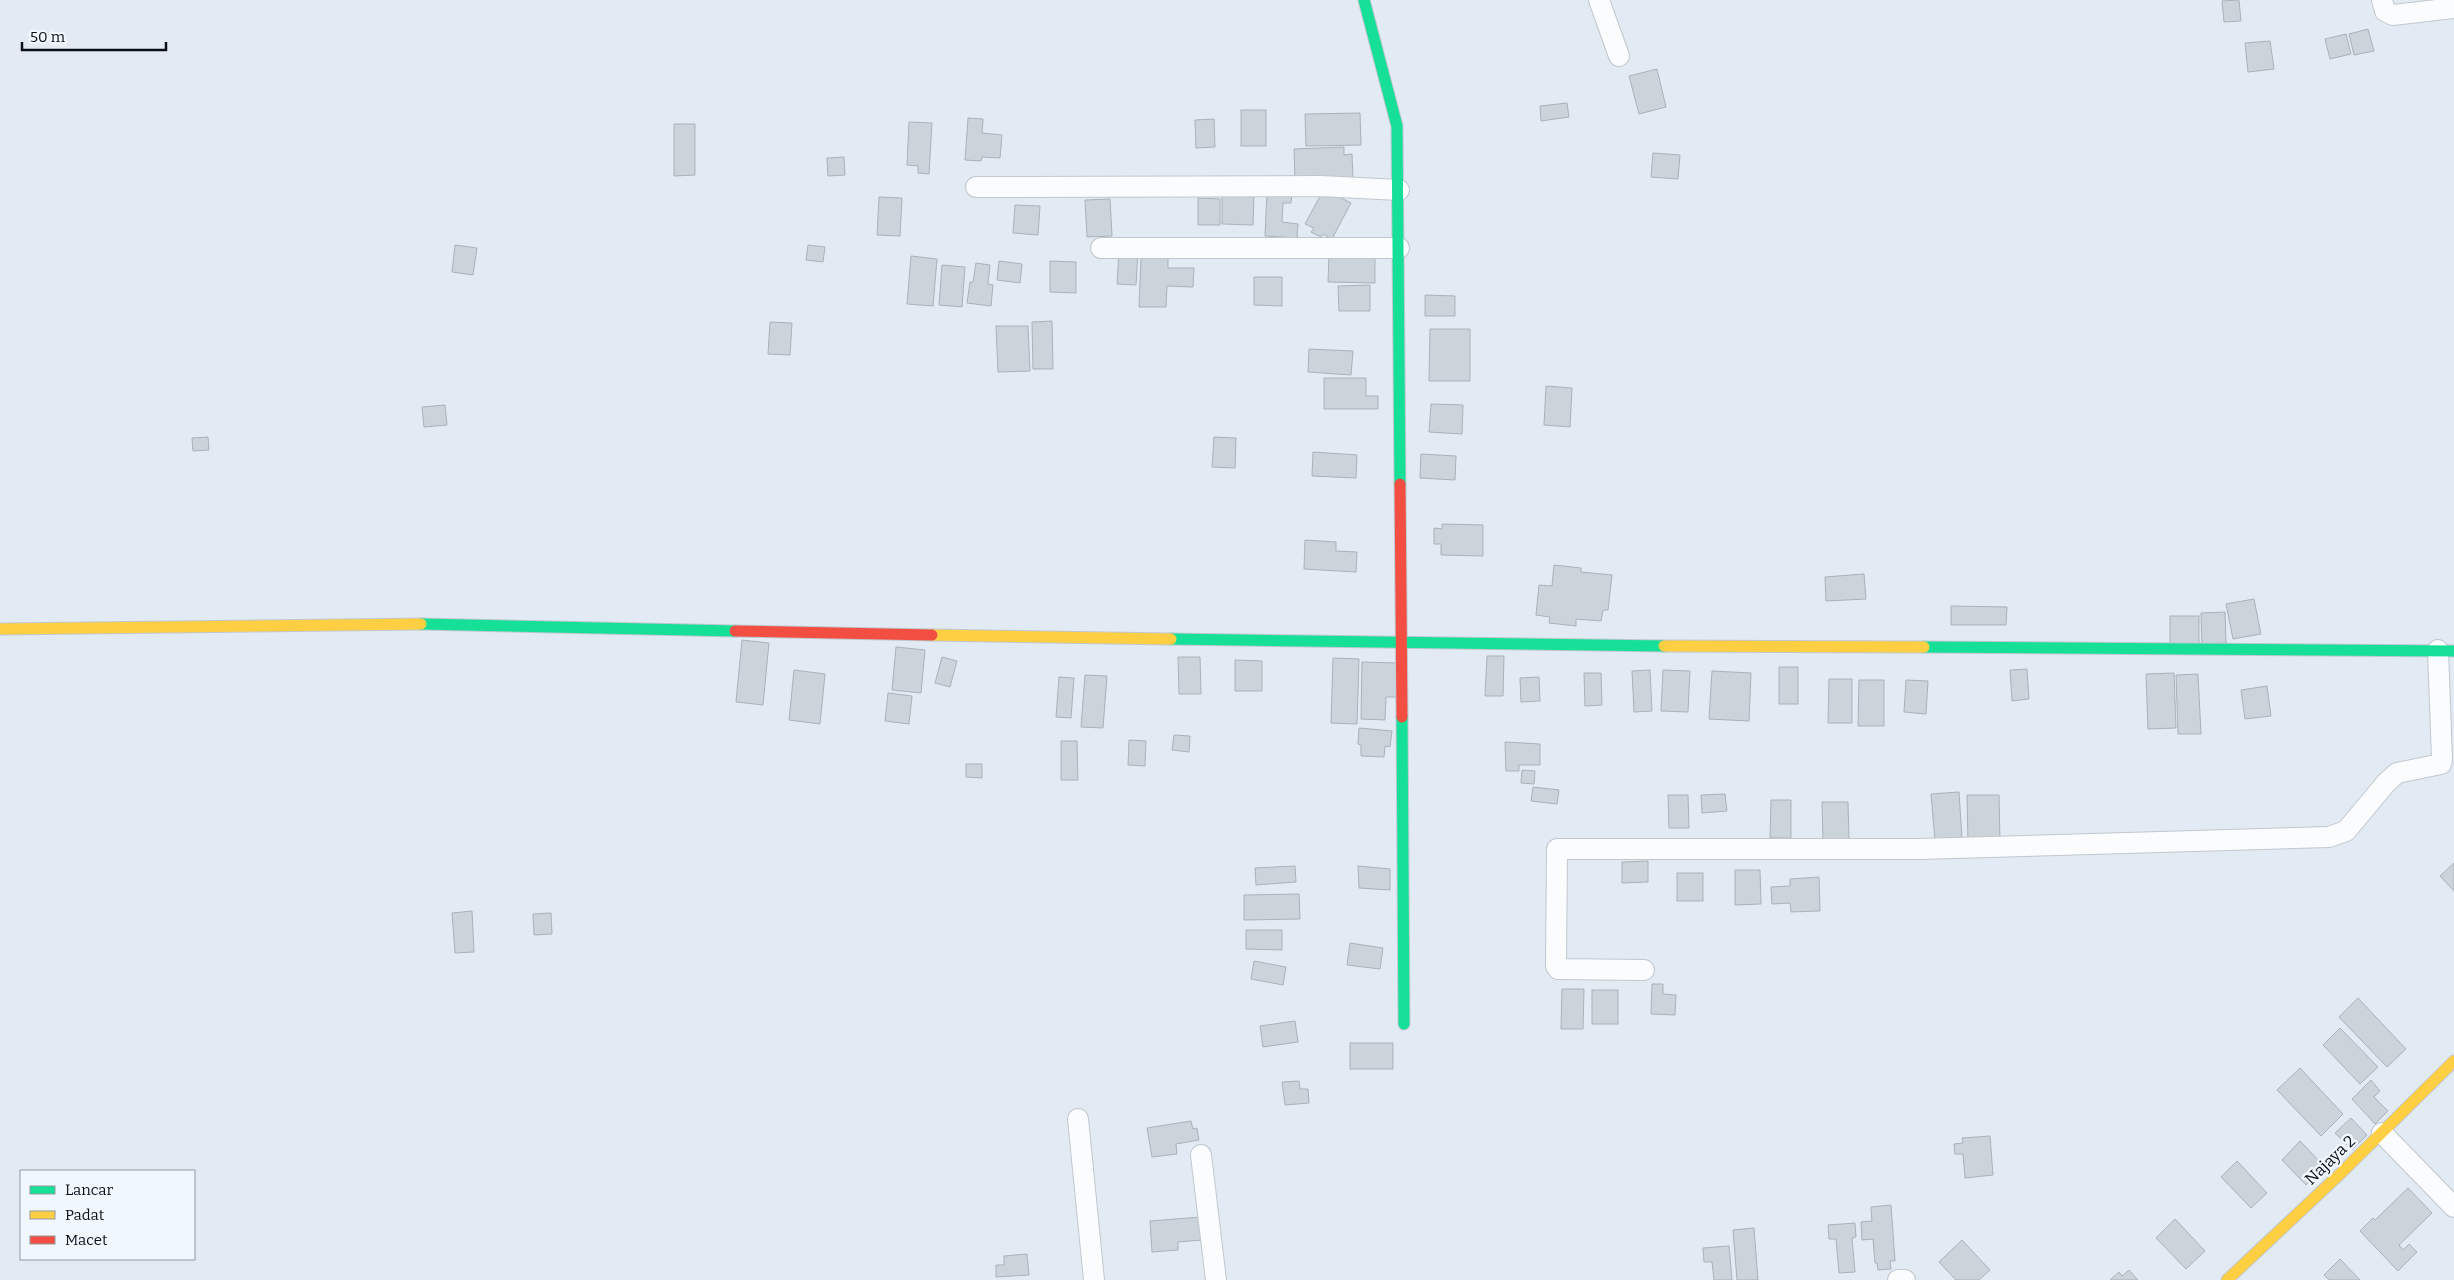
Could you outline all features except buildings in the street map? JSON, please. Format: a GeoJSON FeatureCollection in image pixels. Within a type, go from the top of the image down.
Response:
{"type":"FeatureCollection","features":[{"type":"Feature","properties":{"kind":"street"},"geometry":{"type":"LineString","coordinates":[[1364,0],[1397,126],[1399,190],[1404,1024]]}},
{"type":"Feature","properties":{"kind":"street"},"geometry":{"type":"LineString","coordinates":[[1599,0],[1618,56]]}},
{"type":"Feature","properties":{"kind":"street"},"geometry":{"type":"LineString","coordinates":[[2382,0],[2385,11],[2393,15],[2454,8]]}},
{"type":"Feature","properties":{"kind":"street"},"geometry":{"type":"LineString","coordinates":[[976,187],[1320,186],[1399,190]]}},
{"type":"Feature","properties":{"kind":"street"},"geometry":{"type":"LineString","coordinates":[[1102,248],[1399,248]]}},
{"type":"Feature","properties":{"kind":"street"},"geometry":{"type":"LineString","coordinates":[[0,629],[410,624],[1401,644],[2446,651],[2442,759],[2440,764],[2398,774],[2386,783],[2346,831],[2329,837],[1919,849],[1557,849],[1556,966],[1560,969],[1644,970]]}},
{"type":"Feature","properties":{"kind":"street","name":"Najaya 2"},"geometry":{"type":"LineString","coordinates":[[2227,1280],[2382,1133],[2454,1061]]}},
{"type":"Feature","properties":{"kind":"street"},"geometry":{"type":"LineString","coordinates":[[1078,1119],[1094,1280]]}},
{"type":"Feature","properties":{"kind":"street"},"geometry":{"type":"LineString","coordinates":[[2382,1133],[2454,1207]]}},
{"type":"Feature","properties":{"kind":"street"},"geometry":{"type":"LineString","coordinates":[[1201,1155],[1216,1280]]}},
{"type":"Feature","properties":{"kind":"street"},"geometry":{"type":"LineString","coordinates":[[1898,1280],[1906,1280]]}},
{"type":"Feature","properties":{"kind":"traffic: fast"},"geometry":{"type":"LineString","coordinates":[[1364,0],[1397,126],[1400,484]]}},
{"type":"Feature","properties":{"kind":"traffic: fast"},"geometry":{"type":"LineString","coordinates":[[421,624],[735,631]]}},
{"type":"Feature","properties":{"kind":"traffic: fast"},"geometry":{"type":"LineString","coordinates":[[1171,639],[1664,646]]}},
{"type":"Feature","properties":{"kind":"traffic: fast"},"geometry":{"type":"LineString","coordinates":[[1924,647],[2454,651]]}},
{"type":"Feature","properties":{"kind":"traffic: fast"},"geometry":{"type":"LineString","coordinates":[[1402,717],[1404,1024]]}},
{"type":"Feature","properties":{"kind":"traffic: slow"},"geometry":{"type":"LineString","coordinates":[[0,629],[421,624]]}},
{"type":"Feature","properties":{"kind":"traffic: slow"},"geometry":{"type":"LineString","coordinates":[[932,635],[1171,639]]}},
{"type":"Feature","properties":{"kind":"traffic: slow"},"geometry":{"type":"LineString","coordinates":[[1664,646],[1924,647]]}},
{"type":"Feature","properties":{"kind":"traffic: slow"},"geometry":{"type":"LineString","coordinates":[[2227,1280],[2341,1173],[2454,1061]]}},
{"type":"Feature","properties":{"kind":"traffic: jam"},"geometry":{"type":"LineString","coordinates":[[1400,484],[1402,717]]}},
{"type":"Feature","properties":{"kind":"traffic: jam"},"geometry":{"type":"LineString","coordinates":[[735,631],[932,635]]}}]}
